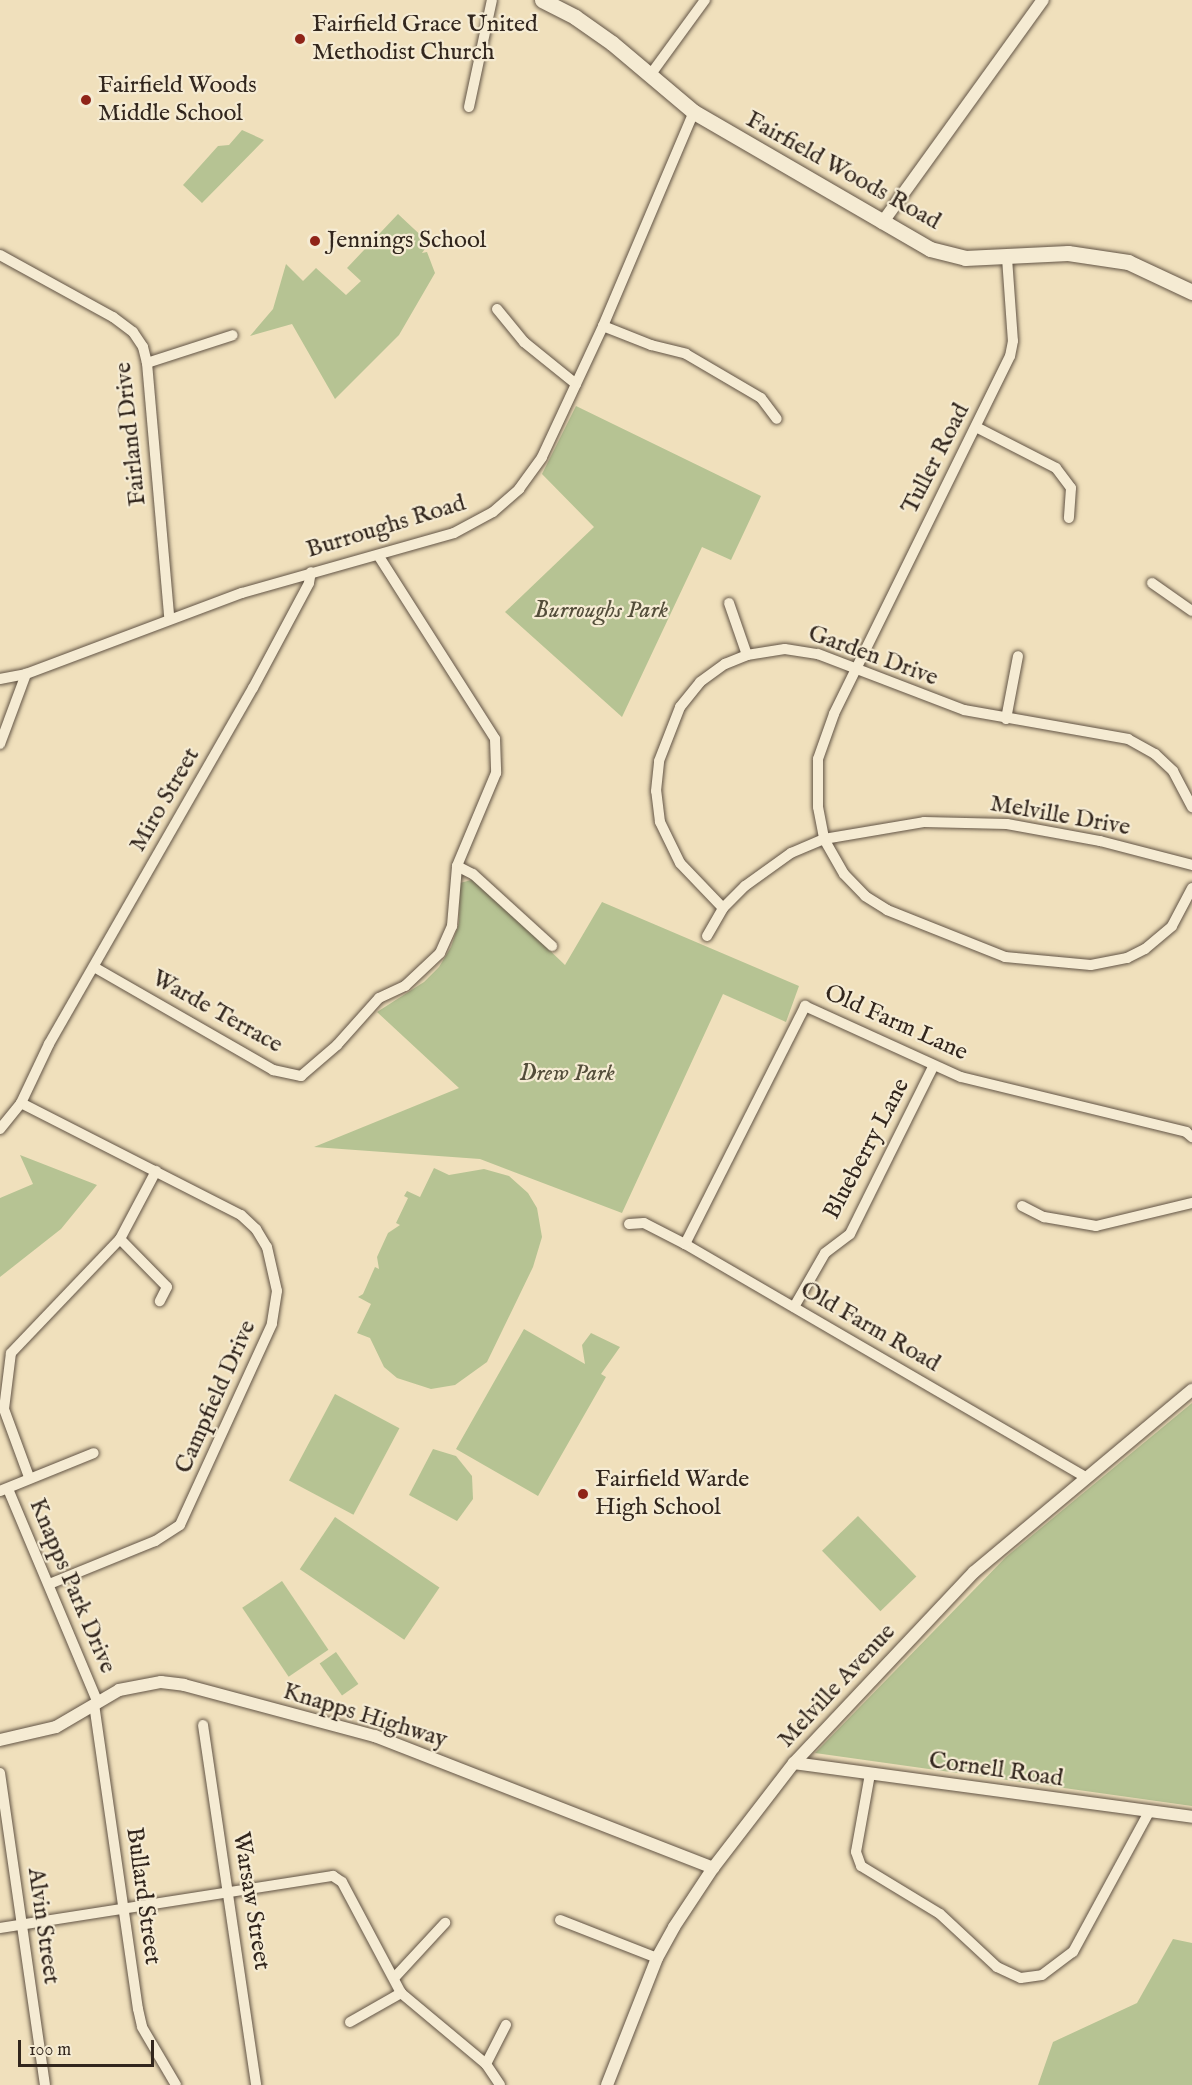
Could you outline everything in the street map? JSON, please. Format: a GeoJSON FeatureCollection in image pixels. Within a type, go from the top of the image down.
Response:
{"type":"FeatureCollection","features":[{"type":"Feature","properties":{"kind":"main road","name":"Fairfield Woods Road"},"geometry":{"type":"LineString","coordinates":[[542,0],[575,17],[651,74],[694,112],[930,249],[965,258],[1007,258],[1068,253],[1128,262],[1191,289]]}},
{"type":"Feature","properties":{"kind":"street"},"geometry":{"type":"LineString","coordinates":[[469,107],[492,0]]}},
{"type":"Feature","properties":{"kind":"street"},"geometry":{"type":"LineString","coordinates":[[651,74],[705,0]]}},
{"type":"Feature","properties":{"kind":"street"},"geometry":{"type":"LineString","coordinates":[[882,223],[1043,0]]}},
{"type":"Feature","properties":{"kind":"street","name":"Burroughs Road"},"geometry":{"type":"LineString","coordinates":[[0,679],[26,674],[169,617],[311,572],[454,533],[492,512],[519,489],[542,457],[603,326],[694,112]]}},
{"type":"Feature","properties":{"kind":"street","name":"Fairland Drive"},"geometry":{"type":"LineString","coordinates":[[0,255],[114,317],[133,332],[147,363],[169,617]]}},
{"type":"Feature","properties":{"kind":"street","name":"Tuller Road"},"geometry":{"type":"LineString","coordinates":[[1007,258],[1013,341],[1003,373],[854,668],[818,759],[818,807],[824,839],[844,874],[864,896],[887,910],[1005,957],[1091,965],[1127,958],[1144,949],[1172,926],[1192,888]]}},
{"type":"Feature","properties":{"kind":"street"},"geometry":{"type":"LineString","coordinates":[[497,309],[524,342],[576,384]]}},
{"type":"Feature","properties":{"kind":"street"},"geometry":{"type":"LineString","coordinates":[[603,326],[651,345],[686,354],[761,398],[777,419]]}},
{"type":"Feature","properties":{"kind":"street"},"geometry":{"type":"LineString","coordinates":[[147,363],[233,335]]}},
{"type":"Feature","properties":{"kind":"street"},"geometry":{"type":"LineString","coordinates":[[976,427],[1056,468],[1071,488],[1069,518]]}},
{"type":"Feature","properties":{"kind":"street","name":"Warde Terrace"},"geometry":{"type":"LineString","coordinates":[[94,967],[273,1070],[301,1076],[337,1045],[379,998],[405,986],[440,953],[452,926],[457,866],[496,773],[495,739],[378,555]]}},
{"type":"Feature","properties":{"kind":"street","name":"Miro Street"},"geometry":{"type":"LineString","coordinates":[[0,1129],[21,1103],[49,1044],[253,688],[309,584],[311,572]]}},
{"type":"Feature","properties":{"kind":"street"},"geometry":{"type":"LineString","coordinates":[[1152,583],[1192,611]]}},
{"type":"Feature","properties":{"kind":"street"},"geometry":{"type":"LineString","coordinates":[[729,603],[747,655]]}},
{"type":"Feature","properties":{"kind":"street","name":"Garden Drive"},"geometry":{"type":"LineString","coordinates":[[723,908],[681,863],[660,822],[656,791],[659,761],[680,707],[700,682],[725,664],[747,655],[785,649],[818,654],[933,700],[1006,719],[1128,739],[1142,745],[1173,771],[1192,807]]}},
{"type":"Feature","properties":{"kind":"street"},"geometry":{"type":"LineString","coordinates":[[1006,719],[1018,656]]}},
{"type":"Feature","properties":{"kind":"street"},"geometry":{"type":"LineString","coordinates":[[0,744],[26,674]]}},
{"type":"Feature","properties":{"kind":"street","name":"Melville Drive"},"geometry":{"type":"LineString","coordinates":[[707,936],[723,908],[768,868],[824,839],[924,822],[1007,824],[1100,841],[1192,865]]}},
{"type":"Feature","properties":{"kind":"street"},"geometry":{"type":"LineString","coordinates":[[457,866],[473,874],[552,946]]}},
{"type":"Feature","properties":{"kind":"street","name":"Old Farm Lane"},"geometry":{"type":"LineString","coordinates":[[685,1244],[805,1006],[933,1067],[962,1077],[1186,1132],[1192,1137]]}},
{"type":"Feature","properties":{"kind":"street","name":"Blueberry Lane"},"geometry":{"type":"LineString","coordinates":[[794,1307],[825,1253],[850,1234],[933,1067]]}},
{"type":"Feature","properties":{"kind":"street","name":"Campfield Drive"},"geometry":{"type":"LineString","coordinates":[[21,1103],[241,1215],[256,1229],[274,1270],[277,1292],[272,1324],[180,1525],[155,1541],[49,1584]]}},
{"type":"Feature","properties":{"kind":"street"},"geometry":{"type":"LineString","coordinates":[[0,1357],[11,1353],[120,1239],[156,1171]]}},
{"type":"Feature","properties":{"kind":"street"},"geometry":{"type":"LineString","coordinates":[[1022,1206],[1044,1217],[1096,1226],[1192,1203]]}},
{"type":"Feature","properties":{"kind":"street","name":"Old Farm Road"},"geometry":{"type":"LineString","coordinates":[[628,1224],[644,1223],[685,1244],[1087,1478]]}},
{"type":"Feature","properties":{"kind":"street"},"geometry":{"type":"LineString","coordinates":[[120,1239],[167,1287],[160,1301]]}},
{"type":"Feature","properties":{"kind":"street"},"geometry":{"type":"LineString","coordinates":[[11,1353],[4,1409],[29,1478]]}},
{"type":"Feature","properties":{"kind":"street","name":"Melville Avenue"},"geometry":{"type":"LineString","coordinates":[[607,2085],[657,1958],[713,1868],[794,1763],[974,1572],[1192,1390]]}},
{"type":"Feature","properties":{"kind":"street"},"geometry":{"type":"LineString","coordinates":[[4,1490],[29,1478],[94,1454]]}},
{"type":"Feature","properties":{"kind":"street","name":"Knapps Park Drive"},"geometry":{"type":"LineString","coordinates":[[4,1490],[49,1584],[95,1702]]}},
{"type":"Feature","properties":{"kind":"street","name":"Knapps Highway"},"geometry":{"type":"LineString","coordinates":[[0,1740],[56,1727],[95,1702],[141,1684],[172,1683],[372,1735],[713,1868]]}},
{"type":"Feature","properties":{"kind":"street","name":"Bullard Street"},"geometry":{"type":"LineString","coordinates":[[95,1702],[142,2026],[176,2085]]}},
{"type":"Feature","properties":{"kind":"street","name":"Warsaw Street"},"geometry":{"type":"LineString","coordinates":[[203,1725],[227,1894],[241,1967],[256,2085]]}},
{"type":"Feature","properties":{"kind":"street","name":"Cornell Road"},"geometry":{"type":"LineString","coordinates":[[794,1763],[1192,1817]]}},
{"type":"Feature","properties":{"kind":"street","name":"Alvin Street"},"geometry":{"type":"LineString","coordinates":[[0,1773],[45,2085]]}},
{"type":"Feature","properties":{"kind":"street"},"geometry":{"type":"LineString","coordinates":[[870,1774],[856,1852],[861,1866],[940,1914],[997,1967],[1021,1978],[1042,1975],[1073,1952],[1149,1812]]}},
{"type":"Feature","properties":{"kind":"street"},"geometry":{"type":"LineString","coordinates":[[0,1928],[333,1876],[342,1882],[401,1993],[486,2064],[500,2085]]}},
{"type":"Feature","properties":{"kind":"street"},"geometry":{"type":"LineString","coordinates":[[560,1920],[657,1958]]}},
{"type":"Feature","properties":{"kind":"street"},"geometry":{"type":"LineString","coordinates":[[394,1977],[444,1923]]}},
{"type":"Feature","properties":{"kind":"street"},"geometry":{"type":"LineString","coordinates":[[350,2022],[401,1993]]}},
{"type":"Feature","properties":{"kind":"street"},"geometry":{"type":"LineString","coordinates":[[486,2064],[506,2025]]}},
{"type":"Feature","properties":{"kind":"green space"},"geometry":{"type":"Polygon","coordinates":[[[242,130],[264,140],[202,203],[183,185],[218,146],[229,145],[242,130]]]}},
{"type":"Feature","properties":{"kind":"green space"},"geometry":{"type":"Polygon","coordinates":[[[398,214],[429,243],[422,253],[427,252],[435,273],[399,335],[335,399],[292,324],[250,336],[273,309],[286,264],[303,281],[316,268],[346,295],[361,281],[347,268],[398,214]]]}},
{"type":"Feature","properties":{"kind":"green space","name":"Burroughs Park"},"geometry":{"type":"Polygon","coordinates":[[[576,406],[761,496],[731,560],[702,547],[622,717],[505,612],[594,527],[542,474],[576,406]]]}},
{"type":"Feature","properties":{"kind":"green space","name":"Drew Park"},"geometry":{"type":"Polygon","coordinates":[[[475,879],[565,965],[602,902],[799,986],[786,1022],[723,994],[622,1213],[480,1159],[314,1147],[459,1088],[377,1012],[424,982],[439,967],[451,947],[459,923],[460,883],[475,879]]]}},
{"type":"Feature","properties":{"kind":"green space"},"geometry":{"type":"Polygon","coordinates":[[[20,1155],[97,1185],[61,1229],[0,1277],[0,1198],[33,1184],[20,1155]]]}},
{"type":"Feature","properties":{"kind":"green space"},"geometry":{"type":"Polygon","coordinates":[[[434,1168],[449,1175],[484,1169],[509,1176],[528,1193],[537,1208],[542,1237],[533,1267],[487,1362],[455,1385],[431,1389],[397,1378],[384,1367],[370,1338],[357,1333],[371,1304],[358,1297],[363,1294],[375,1267],[379,1269],[377,1257],[388,1233],[400,1225],[396,1223],[408,1198],[404,1196],[407,1191],[420,1197],[434,1168]]]}},
{"type":"Feature","properties":{"kind":"green space"},"geometry":{"type":"Polygon","coordinates":[[[524,1329],[585,1364],[582,1345],[591,1333],[620,1347],[601,1374],[606,1377],[538,1496],[456,1449],[524,1329]]]}},
{"type":"Feature","properties":{"kind":"green space"},"geometry":{"type":"Polygon","coordinates":[[[335,1394],[399,1428],[353,1515],[289,1481],[335,1394]]]}},
{"type":"Feature","properties":{"kind":"green space"},"geometry":{"type":"Polygon","coordinates":[[[1192,1403],[1192,1806],[815,1753],[1006,1557],[1192,1403]]]}},
{"type":"Feature","properties":{"kind":"green space"},"geometry":{"type":"Polygon","coordinates":[[[433,1449],[456,1456],[472,1476],[473,1499],[457,1521],[409,1495],[433,1449]]]}},
{"type":"Feature","properties":{"kind":"green space"},"geometry":{"type":"Polygon","coordinates":[[[858,1516],[916,1576],[880,1611],[822,1551],[858,1516]]]}},
{"type":"Feature","properties":{"kind":"green space"},"geometry":{"type":"Polygon","coordinates":[[[335,1517],[439,1587],[404,1640],[300,1569],[335,1517]]]}},
{"type":"Feature","properties":{"kind":"green space"},"geometry":{"type":"Polygon","coordinates":[[[282,1581],[328,1650],[289,1677],[242,1608],[282,1581]]]}},
{"type":"Feature","properties":{"kind":"green space"},"geometry":{"type":"Polygon","coordinates":[[[336,1652],[358,1684],[342,1695],[320,1663],[336,1652]]]}},
{"type":"Feature","properties":{"kind":"green space"},"geometry":{"type":"Polygon","coordinates":[[[1173,1939],[1192,1943],[1192,2085],[1038,2085],[1053,2042],[1137,2003],[1173,1939]]]}},
{"type":"Feature","properties":{"kind":"place","name":"Fairfield Grace United Methodist Church"},"geometry":{"type":"Point","coordinates":[300,39]}},
{"type":"Feature","properties":{"kind":"place","name":"Fairfield Woods Middle School"},"geometry":{"type":"Point","coordinates":[86,100]}},
{"type":"Feature","properties":{"kind":"place","name":"Jennings School"},"geometry":{"type":"Point","coordinates":[315,241]}},
{"type":"Feature","properties":{"kind":"place","name":"Fairfield Warde High School"},"geometry":{"type":"Point","coordinates":[583,1494]}}]}
